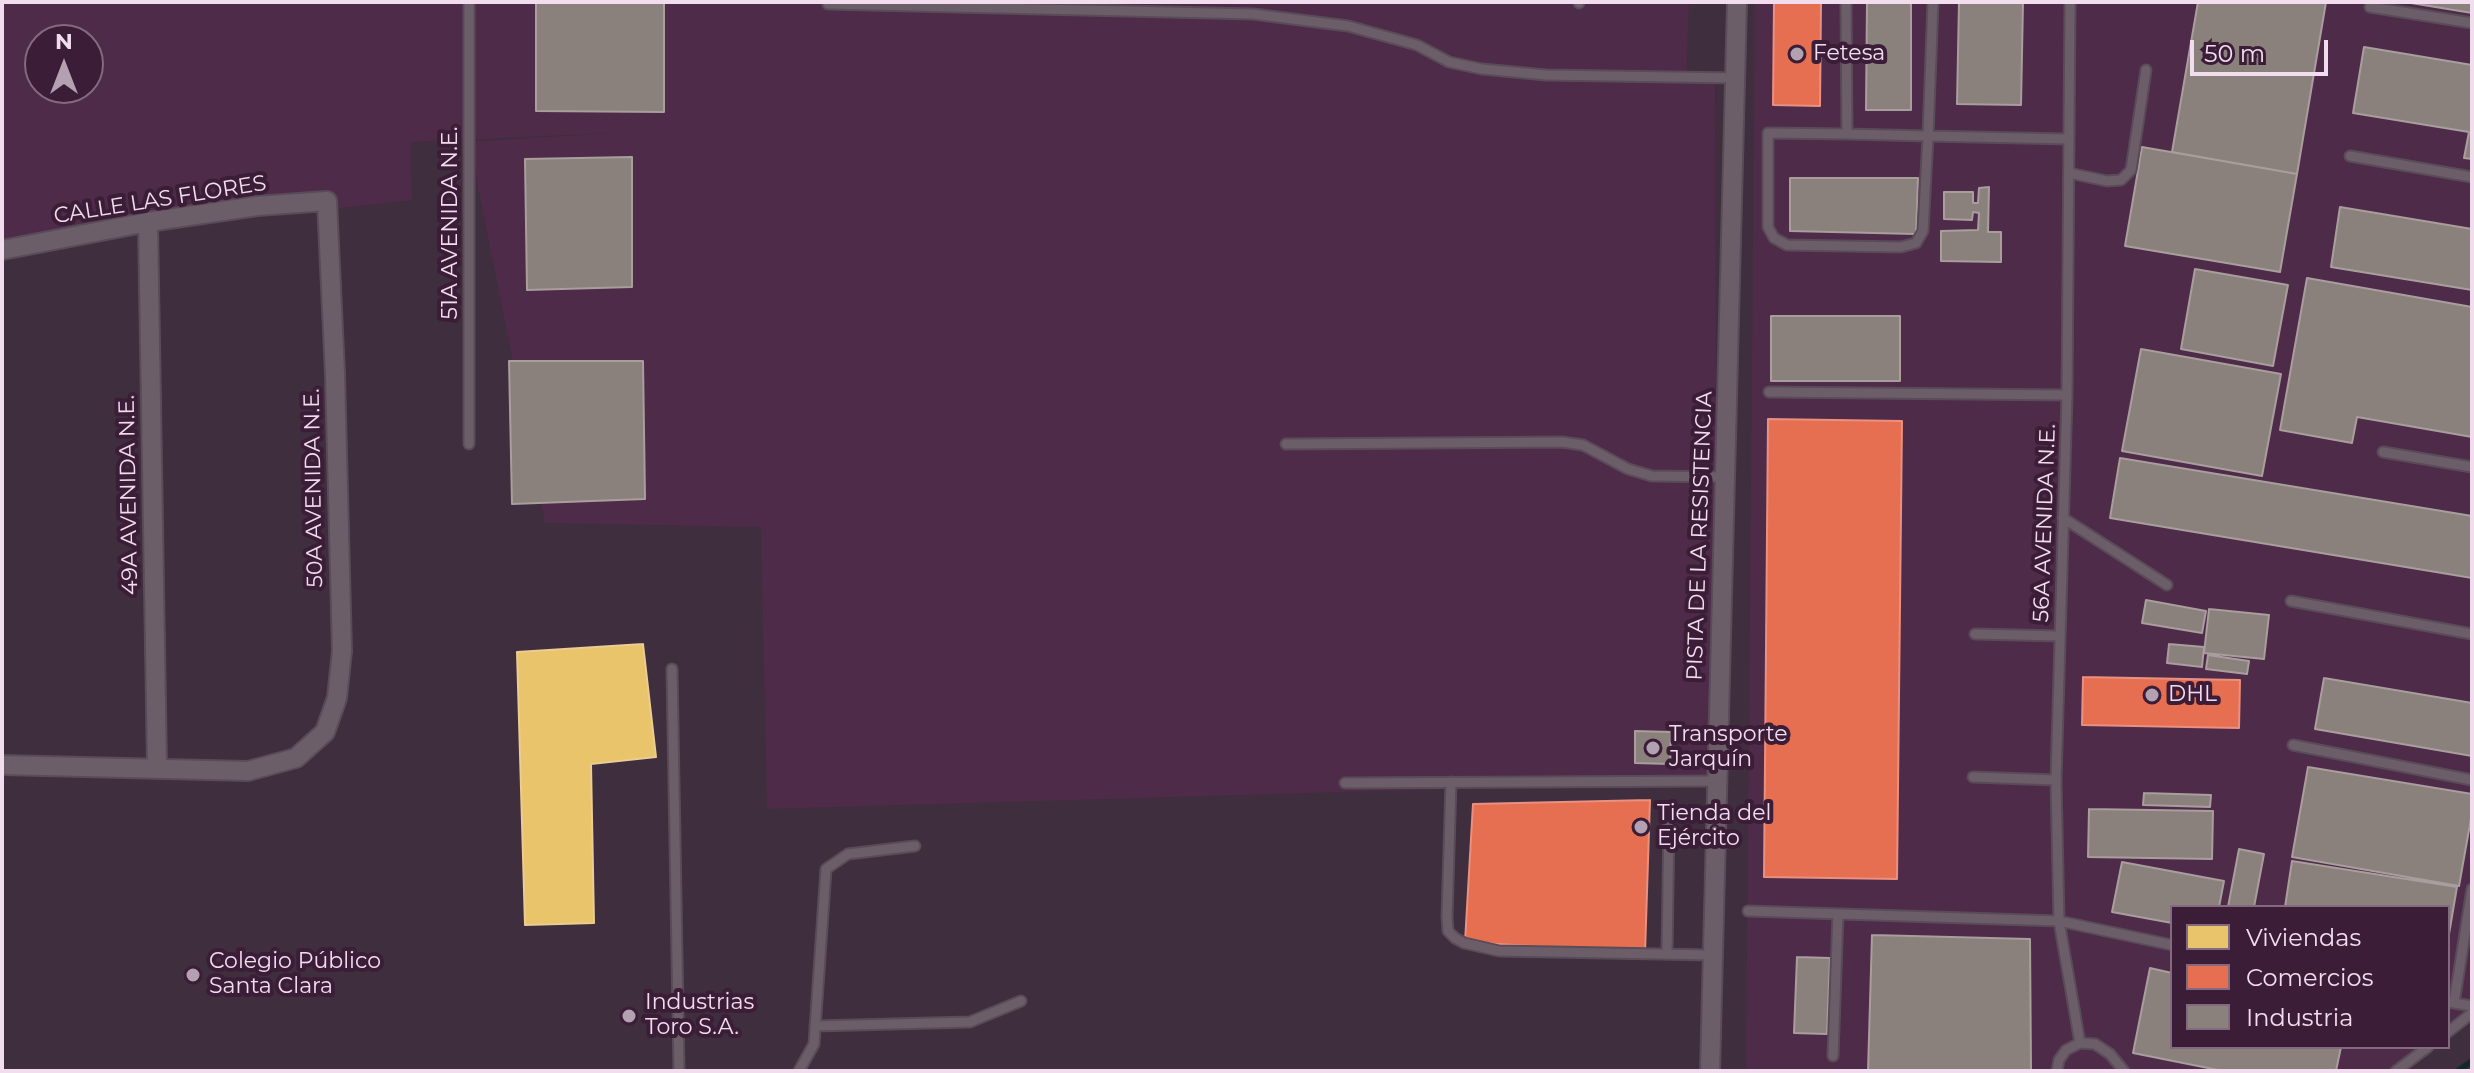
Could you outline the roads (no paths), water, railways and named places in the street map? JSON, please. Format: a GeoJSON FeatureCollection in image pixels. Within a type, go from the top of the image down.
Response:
{"type":"FeatureCollection","features":[{"type":"Feature","properties":{"kind":"street","name":"PISTA DE LA RESISTENCIA"},"geometry":{"type":"LineString","coordinates":[[1710,1071],[1737,2]]}},
{"type":"Feature","properties":{"kind":"street","name":"CALLE LAS FLORES"},"geometry":{"type":"LineString","coordinates":[[2,250],[148,222],[257,206],[327,201]]}},
{"type":"Feature","properties":{"kind":"street","name":"50A AVENIDA N.E."},"geometry":{"type":"LineString","coordinates":[[157,767],[248,771],[296,758],[325,732],[337,698],[342,651],[327,201]]}},
{"type":"Feature","properties":{"kind":"street","name":"49A AVENIDA N.E."},"geometry":{"type":"LineString","coordinates":[[148,222],[157,767]]}},
{"type":"Feature","properties":{"kind":"street"},"geometry":{"type":"LineString","coordinates":[[2,765],[157,767]]}},
{"type":"Feature","properties":{"kind":"lane","name":"51A AVENIDA N.E."},"geometry":{"type":"LineString","coordinates":[[469,2],[469,444]]}},
{"type":"Feature","properties":{"kind":"lane"},"geometry":{"type":"LineString","coordinates":[[1846,2],[1847,134]]}},
{"type":"Feature","properties":{"kind":"lane"},"geometry":{"type":"LineString","coordinates":[[1933,2],[1928,136],[1923,231],[1916,243],[1901,247],[1787,245],[1774,238],[1768,227],[1768,133],[1847,134],[1928,136],[2069,139]]}},
{"type":"Feature","properties":{"kind":"lane","name":"56A AVENIDA N.E."},"geometry":{"type":"LineString","coordinates":[[2070,2],[2067,395],[2056,780],[2059,921],[2080,1043]]}},
{"type":"Feature","properties":{"kind":"lane"},"geometry":{"type":"LineString","coordinates":[[828,4],[1253,14],[1348,26],[1417,45],[1449,62],[1482,69],[1546,75],[1736,78]]}},
{"type":"Feature","properties":{"kind":"lane"},"geometry":{"type":"LineString","coordinates":[[2370,7],[2472,23]]}},
{"type":"Feature","properties":{"kind":"lane"},"geometry":{"type":"LineString","coordinates":[[2069,173],[2107,181],[2121,180],[2131,170],[2146,70]]}},
{"type":"Feature","properties":{"kind":"lane"},"geometry":{"type":"LineString","coordinates":[[2350,156],[2472,177]]}},
{"type":"Feature","properties":{"kind":"lane"},"geometry":{"type":"LineString","coordinates":[[1769,392],[2067,395]]}},
{"type":"Feature","properties":{"kind":"lane"},"geometry":{"type":"LineString","coordinates":[[1286,444],[1562,442],[1583,445],[1628,469],[1652,476],[1725,477]]}},
{"type":"Feature","properties":{"kind":"lane"},"geometry":{"type":"LineString","coordinates":[[2383,452],[2472,467]]}},
{"type":"Feature","properties":{"kind":"lane"},"geometry":{"type":"LineString","coordinates":[[2063,518],[2167,585]]}},
{"type":"Feature","properties":{"kind":"lane"},"geometry":{"type":"LineString","coordinates":[[2291,601],[2472,634]]}},
{"type":"Feature","properties":{"kind":"lane"},"geometry":{"type":"LineString","coordinates":[[1975,634],[2060,636]]}},
{"type":"Feature","properties":{"kind":"lane"},"geometry":{"type":"LineString","coordinates":[[672,669],[679,1071]]}},
{"type":"Feature","properties":{"kind":"lane"},"geometry":{"type":"LineString","coordinates":[[2293,745],[2472,780]]}},
{"type":"Feature","properties":{"kind":"lane"},"geometry":{"type":"LineString","coordinates":[[1973,777],[2056,780]]}},
{"type":"Feature","properties":{"kind":"lane"},"geometry":{"type":"LineString","coordinates":[[1345,783],[1717,781]]}},
{"type":"Feature","properties":{"kind":"lane"},"geometry":{"type":"LineString","coordinates":[[1451,782],[1447,917],[1448,931],[1455,938],[1499,951],[1712,955]]}},
{"type":"Feature","properties":{"kind":"lane"},"geometry":{"type":"LineString","coordinates":[[1667,954],[1669,819]]}},
{"type":"Feature","properties":{"kind":"lane"},"geometry":{"type":"LineString","coordinates":[[799,1071],[814,1044],[826,869],[848,854],[915,846]]}},
{"type":"Feature","properties":{"kind":"lane"},"geometry":{"type":"LineString","coordinates":[[2472,889],[2451,1002],[2472,1006]]}},
{"type":"Feature","properties":{"kind":"lane"},"geometry":{"type":"LineString","coordinates":[[1748,911],[2059,921],[2170,945]]}},
{"type":"Feature","properties":{"kind":"lane"},"geometry":{"type":"LineString","coordinates":[[1833,1056],[1838,914]]}},
{"type":"Feature","properties":{"kind":"lane"},"geometry":{"type":"LineString","coordinates":[[815,1026],[970,1022],[1021,1001]]}},
{"type":"Feature","properties":{"kind":"lane"},"geometry":{"type":"LineString","coordinates":[[2450,1030],[2472,1013]]}},
{"type":"Feature","properties":{"kind":"lane"},"geometry":{"type":"LineString","coordinates":[[2057,1071],[2059,1060],[2066,1050],[2080,1043],[2095,1044],[2110,1054],[2124,1071]]}},
{"type":"Feature","properties":{"kind":"lane"},"geometry":{"type":"LineString","coordinates":[[2396,1071],[2425,1049]]}},
{"type":"Feature","properties":{"kind":"waterway"},"geometry":{"type":"LineString","coordinates":[[2458,1071],[2472,1061]]}},
{"type":"Feature","properties":{"kind":"place","name":"Fetesa"},"geometry":{"type":"Point","coordinates":[1797,54]}},
{"type":"Feature","properties":{"kind":"place","name":"DHL"},"geometry":{"type":"Point","coordinates":[2152,695]}},
{"type":"Feature","properties":{"kind":"place","name":"Transporte Jarquín"},"geometry":{"type":"Point","coordinates":[1653,748]}},
{"type":"Feature","properties":{"kind":"place","name":"Tienda del Ejército"},"geometry":{"type":"Point","coordinates":[1641,827]}},
{"type":"Feature","properties":{"kind":"place","name":"Colegio Público Santa Clara"},"geometry":{"type":"Point","coordinates":[193,975]}},
{"type":"Feature","properties":{"kind":"place","name":"Industrias Toro S.A."},"geometry":{"type":"Point","coordinates":[629,1016]}}]}
